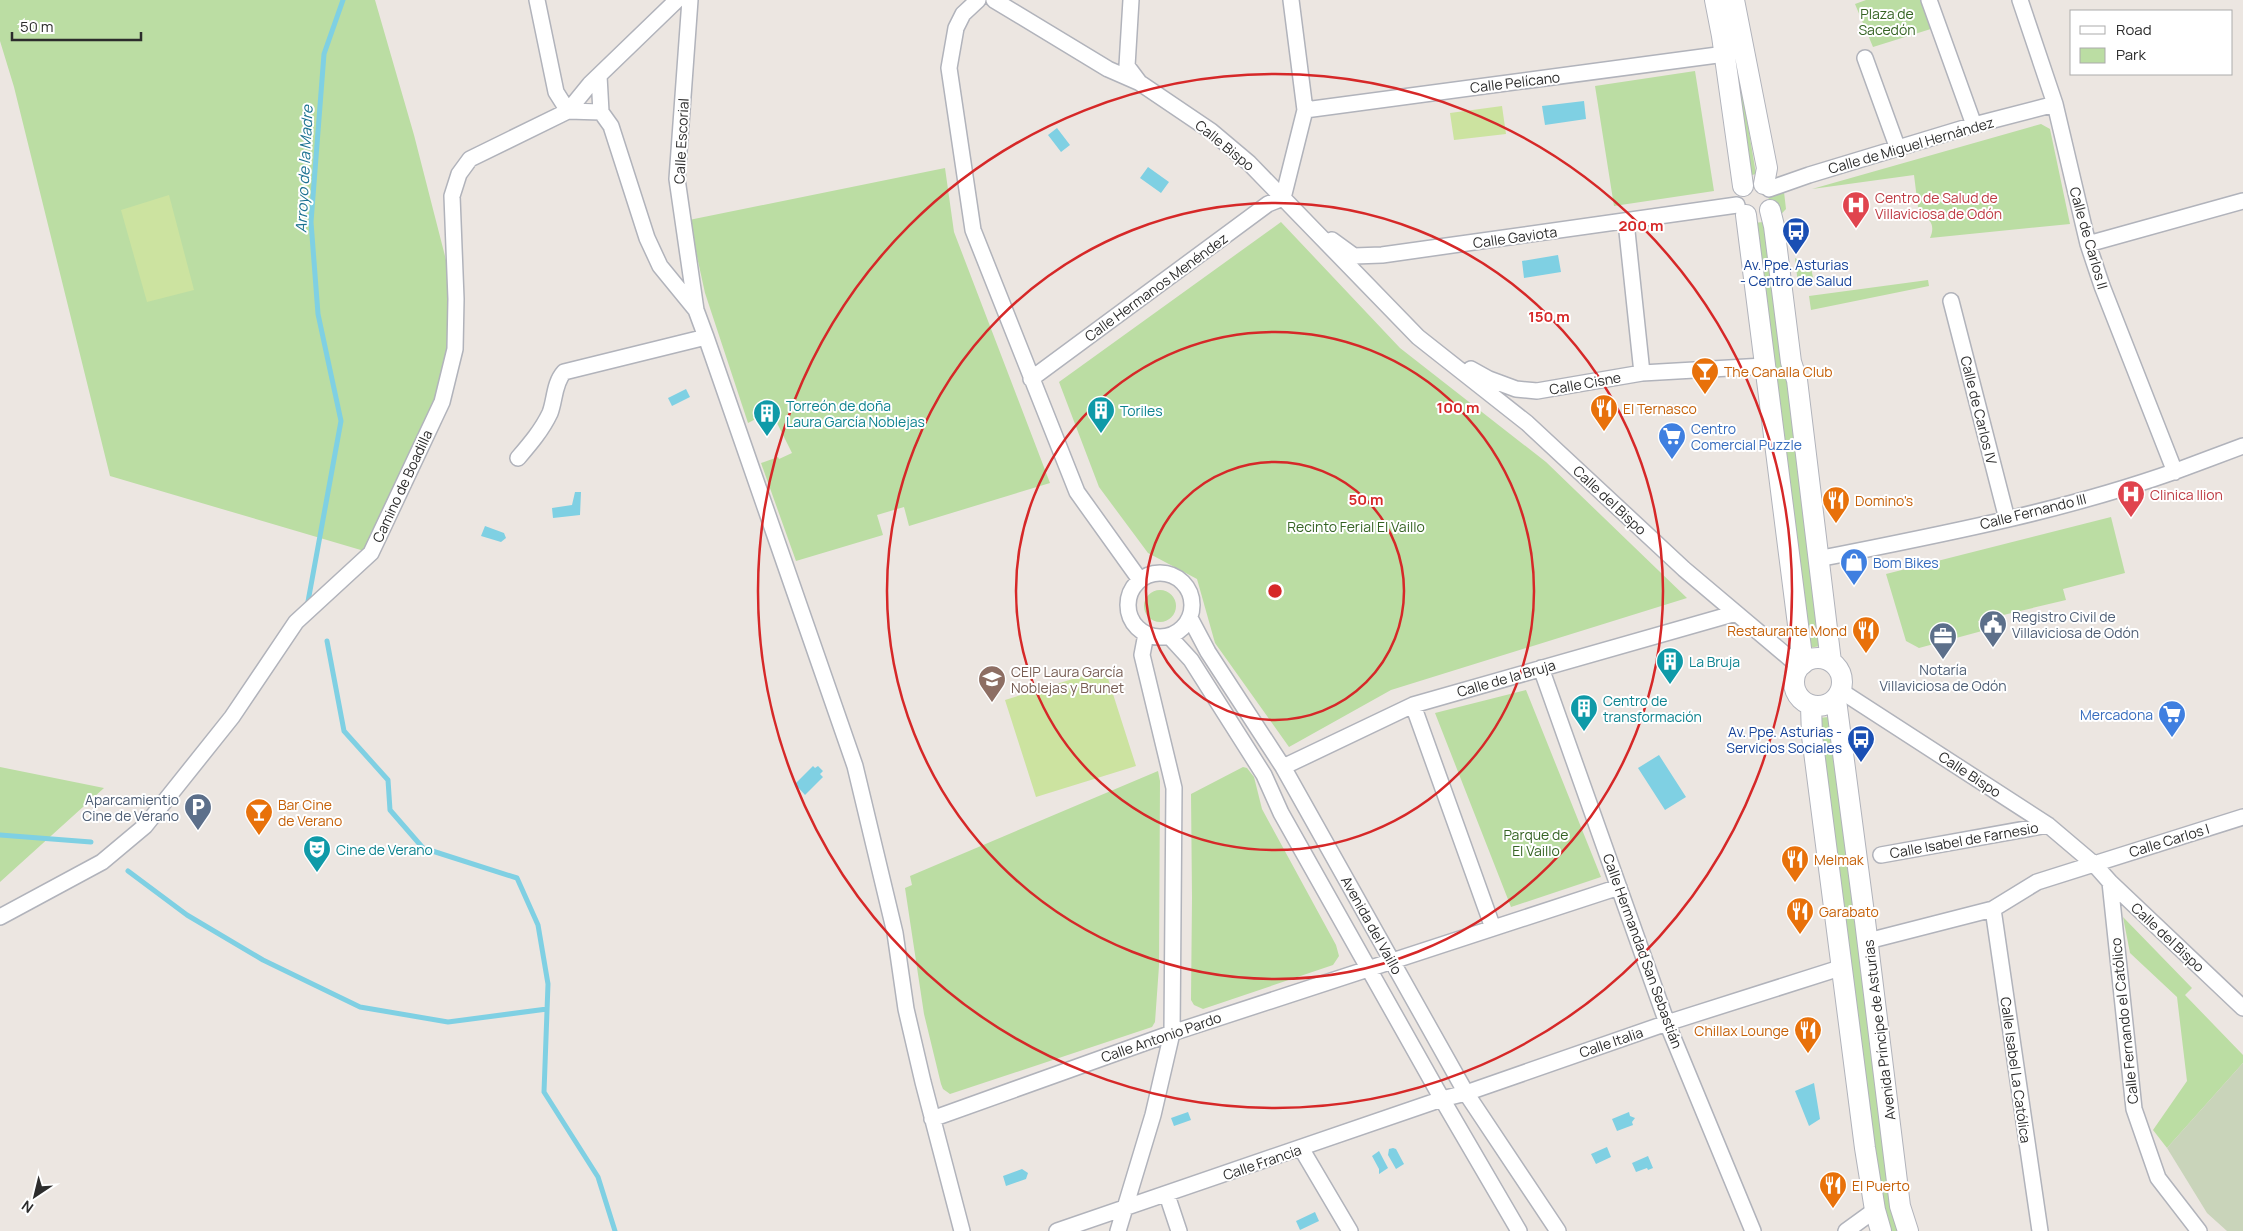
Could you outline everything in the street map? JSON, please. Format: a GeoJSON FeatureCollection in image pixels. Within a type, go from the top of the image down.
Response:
{"type":"FeatureCollection","features":[{"type":"Feature","properties":{"kind":"street"},"geometry":{"type":"LineString","coordinates":[[537,0],[556,92],[568,110]]}},
{"type":"Feature","properties":{"kind":"street"},"geometry":{"type":"LineString","coordinates":[[568,110],[599,76],[677,0]]}},
{"type":"Feature","properties":{"kind":"street","name":"Calle Escorial"},"geometry":{"type":"LineString","coordinates":[[690,0],[676,179],[696,310]]}},
{"type":"Feature","properties":{"kind":"street"},"geometry":{"type":"LineString","coordinates":[[978,0],[963,14],[956,28],[949,68],[973,230],[1077,492],[1140,580]]}},
{"type":"Feature","properties":{"kind":"street","name":"Calle Bispo"},"geometry":{"type":"LineString","coordinates":[[994,0],[1108,69],[1140,83],[1210,131],[1249,164],[1418,337]]}},
{"type":"Feature","properties":{"kind":"street"},"geometry":{"type":"LineString","coordinates":[[1131,0],[1127,66],[1140,83]]}},
{"type":"Feature","properties":{"kind":"street"},"geometry":{"type":"LineString","coordinates":[[1283,198],[1305,110],[1291,0]]}},
{"type":"Feature","properties":{"kind":"street"},"geometry":{"type":"LineString","coordinates":[[1715,0],[1725,54],[1743,186]]}},
{"type":"Feature","properties":{"kind":"street"},"geometry":{"type":"LineString","coordinates":[[1734,0],[1767,168],[1767,187],[1773,199],[1770,210],[1774,226],[1791,362],[1797,380],[1831,662]]}},
{"type":"Feature","properties":{"kind":"street"},"geometry":{"type":"LineString","coordinates":[[1929,0],[1974,125]]}},
{"type":"Feature","properties":{"kind":"street","name":"Calle de Carlos II"},"geometry":{"type":"LineString","coordinates":[[2020,0],[2054,104],[2088,244],[2102,286],[2175,472]]}},
{"type":"Feature","properties":{"kind":"street","name":"Calle Pelícano"},"geometry":{"type":"LineString","coordinates":[[1305,110],[1725,54]]}},
{"type":"Feature","properties":{"kind":"street"},"geometry":{"type":"LineString","coordinates":[[1865,58],[1898,149]]}},
{"type":"Feature","properties":{"kind":"street"},"geometry":{"type":"LineString","coordinates":[[599,76],[601,112],[611,126],[647,238],[660,266],[696,310],[855,766],[883,876],[895,933],[906,1008],[932,1119],[962,1231]]}},
{"type":"Feature","properties":{"kind":"street","name":"Calle de Miguel Hernández"},"geometry":{"type":"LineString","coordinates":[[1767,187],[1974,125],[2054,104]]}},
{"type":"Feature","properties":{"kind":"street"},"geometry":{"type":"LineString","coordinates":[[568,110],[601,112]]}},
{"type":"Feature","properties":{"kind":"street","name":"Camino de Boadilla"},"geometry":{"type":"LineString","coordinates":[[0,918],[102,862],[145,826],[232,717],[296,622],[371,553],[442,402],[453,358],[456,298],[452,196],[459,174],[470,159],[568,110]]}},
{"type":"Feature","properties":{"kind":"street"},"geometry":{"type":"LineString","coordinates":[[1767,187],[1750,182],[1743,186],[1737,194],[1742,210],[1764,366],[1801,665],[1794,682],[1799,696],[1811,706],[1820,706],[1838,695],[1842,677],[1836,666],[1821,658],[1811,659],[1801,665]]}},
{"type":"Feature","properties":{"kind":"street","name":"Calle Hermanos Menéndez"},"geometry":{"type":"LineString","coordinates":[[1031,379],[1268,204],[1283,198]]}},
{"type":"Feature","properties":{"kind":"street"},"geometry":{"type":"LineString","coordinates":[[2088,244],[2243,202]]}},
{"type":"Feature","properties":{"kind":"street"},"geometry":{"type":"LineString","coordinates":[[1742,210],[1759,217],[1770,210]]}},
{"type":"Feature","properties":{"kind":"street","name":"Calle Gaviota"},"geometry":{"type":"LineString","coordinates":[[1303,219],[1354,256],[1382,255],[1626,222],[1742,210]]}},
{"type":"Feature","properties":{"kind":"street"},"geometry":{"type":"LineString","coordinates":[[1626,222],[1642,373]]}},
{"type":"Feature","properties":{"kind":"street","name":"Calle de Carlos IV"},"geometry":{"type":"LineString","coordinates":[[1951,301],[2006,519]]}},
{"type":"Feature","properties":{"kind":"street"},"geometry":{"type":"LineString","coordinates":[[518,458],[536,437],[550,412],[560,377],[564,372],[706,337]]}},
{"type":"Feature","properties":{"kind":"street","name":"Calle Cisne"},"geometry":{"type":"LineString","coordinates":[[1418,337],[1489,379],[1516,389],[1537,391],[1642,373],[1764,366]]}},
{"type":"Feature","properties":{"kind":"street","name":"Calle del Bispo"},"geometry":{"type":"LineString","coordinates":[[1418,337],[1527,423],[1684,569],[1801,665]]}},
{"type":"Feature","properties":{"kind":"street","name":"Calle Fernando III"},"geometry":{"type":"LineString","coordinates":[[1818,559],[2006,519],[2071,503],[2175,472],[2243,446]]}},
{"type":"Feature","properties":{"kind":"street"},"geometry":{"type":"LineString","coordinates":[[1163,573],[1175,576],[1191,594],[1193,606],[1190,618],[1185,626],[1169,636],[1161,638],[1146,634],[1136,627],[1130,615],[1128,602],[1132,590],[1140,580],[1151,574],[1163,573]]}},
{"type":"Feature","properties":{"kind":"street","name":"Calle de la Bruja"},"geometry":{"type":"LineString","coordinates":[[1284,767],[1412,705],[1736,613]]}},
{"type":"Feature","properties":{"kind":"street","name":"Avenida del Vaillo"},"geometry":{"type":"LineString","coordinates":[[1190,618],[1208,652],[1284,767],[1466,1093],[1558,1231]]}},
{"type":"Feature","properties":{"kind":"street"},"geometry":{"type":"LineString","coordinates":[[1118,1231],[1153,1114],[1172,1032],[1174,788],[1142,655],[1146,634]]}},
{"type":"Feature","properties":{"kind":"street","name":"Avenida del Vaillo"},"geometry":{"type":"LineString","coordinates":[[1169,636],[1192,660],[1264,775],[1280,813],[1442,1100],[1519,1231]]}},
{"type":"Feature","properties":{"kind":"street","name":"Calle Hermandad San Sebastián"},"geometry":{"type":"LineString","coordinates":[[1541,668],[1667,1023],[1753,1231]]}},
{"type":"Feature","properties":{"kind":"street","name":"Calle Bispo"},"geometry":{"type":"LineString","coordinates":[[1838,695],[2048,825],[2094,864]]}},
{"type":"Feature","properties":{"kind":"street","name":"Avenida Príncipe de Asturias"},"geometry":{"type":"LineString","coordinates":[[1838,695],[1900,1206],[1908,1231]]}},
{"type":"Feature","properties":{"kind":"street"},"geometry":{"type":"LineString","coordinates":[[1412,705],[1493,928]]}},
{"type":"Feature","properties":{"kind":"street","name":"Avenida Príncipe de Asturias"},"geometry":{"type":"LineString","coordinates":[[1811,706],[1812,736],[1819,777],[1875,1210],[1881,1231]]}},
{"type":"Feature","properties":{"kind":"street","name":"Calle Carlos I"},"geometry":{"type":"LineString","coordinates":[[1868,940],[1993,909],[2036,882],[2243,817]]}},
{"type":"Feature","properties":{"kind":"street","name":"Calle Isabel de Farnesio"},"geometry":{"type":"LineString","coordinates":[[1881,855],[2048,825]]}},
{"type":"Feature","properties":{"kind":"street","name":"Calle del Bispo"},"geometry":{"type":"LineString","coordinates":[[2094,864],[2110,882],[2242,1005]]}},
{"type":"Feature","properties":{"kind":"street","name":"Calle Fernando el Católico"},"geometry":{"type":"LineString","coordinates":[[2110,882],[2134,1109],[2158,1178],[2199,1231]]}},
{"type":"Feature","properties":{"kind":"street","name":"Calle Antonio Pardo"},"geometry":{"type":"LineString","coordinates":[[932,1119],[1172,1032],[1619,887]]}},
{"type":"Feature","properties":{"kind":"street","name":"Calle Isabel La Católica"},"geometry":{"type":"LineString","coordinates":[[1993,909],[2040,1231]]}},
{"type":"Feature","properties":{"kind":"street","name":"Calle Italia"},"geometry":{"type":"LineString","coordinates":[[1466,1093],[1667,1023],[1843,967]]}},
{"type":"Feature","properties":{"kind":"street","name":"Calle Francia"},"geometry":{"type":"LineString","coordinates":[[1057,1231],[1466,1093]]}},
{"type":"Feature","properties":{"kind":"street"},"geometry":{"type":"LineString","coordinates":[[1301,1148],[1350,1231]]}},
{"type":"Feature","properties":{"kind":"street"},"geometry":{"type":"LineString","coordinates":[[1167,1195],[1179,1231]]}},
{"type":"Feature","properties":{"kind":"street"},"geometry":{"type":"LineString","coordinates":[[1846,1231],[1875,1210]]}},
{"type":"Feature","properties":{"kind":"green space"},"geometry":{"type":"Polygon","coordinates":[[[0,0],[375,0],[414,135],[456,299],[442,402],[371,553],[110,476],[14,87],[0,41],[0,0]]]}},
{"type":"Feature","properties":{"kind":"green space"},"geometry":{"type":"Polygon","coordinates":[[[1727,0],[1756,174],[1748,176],[1727,0]]]}},
{"type":"Feature","properties":{"kind":"green space","name":"Plaza de Sacedón"},"geometry":{"type":"Polygon","coordinates":[[[1866,0],[1923,0],[1934,28],[1873,47],[1855,4],[1866,0]]]}},
{"type":"Feature","properties":{"kind":"green space"},"geometry":{"type":"Polygon","coordinates":[[[1695,71],[1714,191],[1614,206],[1595,86],[1695,71]]]}},
{"type":"Feature","properties":{"kind":"green space"},"geometry":{"type":"Polygon","coordinates":[[[1502,106],[1506,134],[1454,140],[1450,113],[1502,106]]]}},
{"type":"Feature","properties":{"kind":"green space"},"geometry":{"type":"Polygon","coordinates":[[[2041,124],[2050,129],[2070,224],[1930,238],[1932,227],[1930,221],[1919,215],[1914,175],[1812,189],[2041,124]]]}},
{"type":"Feature","properties":{"kind":"green space"},"geometry":{"type":"Polygon","coordinates":[[[945,168],[954,232],[1050,483],[909,526],[904,507],[877,515],[883,535],[796,561],[761,463],[778,457],[779,459],[792,453],[771,411],[748,423],[705,293],[689,220],[945,168]]]}},
{"type":"Feature","properties":{"kind":"green space"},"geometry":{"type":"Polygon","coordinates":[[[1784,192],[1786,209],[1772,224],[1768,194],[1784,192]]]}},
{"type":"Feature","properties":{"kind":"green space"},"geometry":{"type":"Polygon","coordinates":[[[169,195],[194,290],[147,302],[121,210],[169,195]]]}},
{"type":"Feature","properties":{"kind":"green space","name":"Recinto Ferial El Vaillo"},"geometry":{"type":"Polygon","coordinates":[[[1281,222],[1400,348],[1546,462],[1687,598],[1391,690],[1289,747],[1215,643],[1197,579],[1148,553],[1099,487],[1059,382],[1281,222]]]}},
{"type":"Feature","properties":{"kind":"green space"},"geometry":{"type":"Polygon","coordinates":[[[1763,222],[1788,389],[1820,646],[1809,648],[1754,223],[1763,222]]]}},
{"type":"Feature","properties":{"kind":"green space"},"geometry":{"type":"Polygon","coordinates":[[[1795,258],[1811,268],[1814,282],[1798,284],[1795,258]]]}},
{"type":"Feature","properties":{"kind":"green space"},"geometry":{"type":"Polygon","coordinates":[[[1928,280],[1929,286],[1811,310],[1809,296],[1928,280]]]}},
{"type":"Feature","properties":{"kind":"green space"},"geometry":{"type":"Polygon","coordinates":[[[2111,517],[2125,573],[2063,589],[2066,600],[1978,621],[1982,631],[1919,648],[1906,641],[1886,574],[2111,517]]]}},
{"type":"Feature","properties":{"kind":"green space"},"geometry":{"type":"Polygon","coordinates":[[[1160,590],[1166,591],[1171,595],[1175,600],[1175,612],[1171,617],[1166,621],[1160,622],[1154,621],[1149,617],[1145,612],[1144,606],[1145,600],[1149,595],[1154,591],[1160,590]]]}},
{"type":"Feature","properties":{"kind":"green space"},"geometry":{"type":"Polygon","coordinates":[[[1105,669],[1136,766],[1036,797],[1005,700],[1105,669]]]}},
{"type":"Feature","properties":{"kind":"green space","name":"Parque de El Vaillo"},"geometry":{"type":"Polygon","coordinates":[[[1526,690],[1601,877],[1511,907],[1435,713],[1526,690]]]}},
{"type":"Feature","properties":{"kind":"green space"},"geometry":{"type":"Polygon","coordinates":[[[1829,717],[1900,1231],[1888,1231],[1881,1202],[1818,718],[1829,717]]]}},
{"type":"Feature","properties":{"kind":"green space"},"geometry":{"type":"Polygon","coordinates":[[[0,767],[104,788],[0,882],[0,767]]]}},
{"type":"Feature","properties":{"kind":"green space"},"geometry":{"type":"Polygon","coordinates":[[[1243,767],[1247,768],[1254,777],[1262,809],[1336,945],[1339,956],[1333,965],[1203,1009],[1194,1005],[1191,1000],[1191,794],[1243,767]]]}},
{"type":"Feature","properties":{"kind":"green space"},"geometry":{"type":"Polygon","coordinates":[[[1158,771],[1160,781],[1159,966],[1155,1022],[1152,1027],[950,1094],[943,1089],[941,1084],[924,1014],[905,888],[912,885],[910,876],[1158,771]]]}},
{"type":"Feature","properties":{"kind":"green space"},"geometry":{"type":"Polygon","coordinates":[[[2123,917],[2192,988],[2185,995],[2243,1055],[2243,1063],[2167,1148],[2153,1130],[2187,1081],[2177,997],[2130,953],[2123,917]]]}},
{"type":"Feature","properties":{"kind":"green space"},"geometry":{"type":"Polygon","coordinates":[[[2243,1063],[2243,1231],[2227,1231],[2207,1213],[2167,1148],[2243,1063]]]}},
{"type":"Feature","properties":{"kind":"water"},"geometry":{"type":"Polygon","coordinates":[[[1584,101],[1586,119],[1545,125],[1542,106],[1584,101]]]}},
{"type":"Feature","properties":{"kind":"water"},"geometry":{"type":"Polygon","coordinates":[[[1057,128],[1070,145],[1061,152],[1048,135],[1057,128]]]}},
{"type":"Feature","properties":{"kind":"water"},"geometry":{"type":"Polygon","coordinates":[[[1148,167],[1169,182],[1161,193],[1140,178],[1148,167]]]}},
{"type":"Feature","properties":{"kind":"water"},"geometry":{"type":"Polygon","coordinates":[[[1558,255],[1561,272],[1524,278],[1522,261],[1558,255]]]}},
{"type":"Feature","properties":{"kind":"water"},"geometry":{"type":"Polygon","coordinates":[[[686,389],[690,397],[672,406],[668,398],[686,389]]]}},
{"type":"Feature","properties":{"kind":"water"},"geometry":{"type":"Polygon","coordinates":[[[575,492],[581,492],[580,515],[553,518],[552,508],[572,505],[575,492]]]}},
{"type":"Feature","properties":{"kind":"water"},"geometry":{"type":"Polygon","coordinates":[[[485,526],[504,533],[506,538],[501,542],[481,536],[485,526]]]}},
{"type":"Feature","properties":{"kind":"water"},"geometry":{"type":"Polygon","coordinates":[[[1659,755],[1686,797],[1665,810],[1638,768],[1659,755]]]}},
{"type":"Feature","properties":{"kind":"water"},"geometry":{"type":"Polygon","coordinates":[[[813,766],[815,768],[818,766],[823,771],[820,774],[823,777],[805,795],[795,784],[813,766]]]}},
{"type":"Feature","properties":{"kind":"water"},"geometry":{"type":"Polygon","coordinates":[[[1814,1083],[1820,1119],[1809,1126],[1795,1091],[1814,1083]]]}},
{"type":"Feature","properties":{"kind":"water"},"geometry":{"type":"Polygon","coordinates":[[[1188,1112],[1191,1120],[1174,1126],[1171,1118],[1188,1112]]]}},
{"type":"Feature","properties":{"kind":"water"},"geometry":{"type":"Polygon","coordinates":[[[1629,1112],[1630,1116],[1635,1118],[1632,1122],[1633,1125],[1617,1131],[1612,1119],[1629,1112]]]}},
{"type":"Feature","properties":{"kind":"water"},"geometry":{"type":"Polygon","coordinates":[[[1607,1147],[1611,1157],[1596,1164],[1591,1154],[1607,1147]]]}},
{"type":"Feature","properties":{"kind":"water"},"geometry":{"type":"Polygon","coordinates":[[[1389,1149],[1396,1149],[1404,1164],[1396,1169],[1388,1155],[1389,1149]]]}},
{"type":"Feature","properties":{"kind":"water"},"geometry":{"type":"Polygon","coordinates":[[[1379,1151],[1388,1168],[1379,1174],[1379,1169],[1372,1156],[1379,1151]]]}},
{"type":"Feature","properties":{"kind":"water"},"geometry":{"type":"Polygon","coordinates":[[[1648,1156],[1653,1168],[1636,1172],[1632,1163],[1648,1156]]]}},
{"type":"Feature","properties":{"kind":"water"},"geometry":{"type":"Polygon","coordinates":[[[1022,1169],[1028,1173],[1026,1179],[1006,1186],[1003,1176],[1022,1169]]]}},
{"type":"Feature","properties":{"kind":"water"},"geometry":{"type":"Polygon","coordinates":[[[1315,1212],[1319,1221],[1300,1230],[1296,1221],[1315,1212]]]}},
{"type":"Feature","properties":{"kind":"waterway","name":"Arroyo de la Madre"},"geometry":{"type":"LineString","coordinates":[[307,607],[341,421],[318,314],[311,222],[324,54],[343,0]]}},
{"type":"Feature","properties":{"kind":"waterway","name":"Arroyo de la Madre"},"geometry":{"type":"LineString","coordinates":[[327,641],[344,731],[388,780],[390,810],[423,848],[517,878],[538,925],[548,984],[544,1092],[598,1177],[615,1231]]}},
{"type":"Feature","properties":{"kind":"waterway"},"geometry":{"type":"LineString","coordinates":[[0,835],[91,842]]}},
{"type":"Feature","properties":{"kind":"waterway"},"geometry":{"type":"LineString","coordinates":[[128,871],[187,915],[263,960],[360,1007],[448,1022],[547,1009]]}},
{"type":"Feature","properties":{"kind":"place","name":"Centro de Salud de Villaviciosa de Odón"},"geometry":{"type":"Point","coordinates":[1856,229]}},
{"type":"Feature","properties":{"kind":"place","name":"Av. Ppe. Asturias - Centro de Salud"},"geometry":{"type":"Point","coordinates":[1796,255]}},
{"type":"Feature","properties":{"kind":"place","name":"The Canalla Club"},"geometry":{"type":"Point","coordinates":[1705,395]}},
{"type":"Feature","properties":{"kind":"place","name":"El Ternasco"},"geometry":{"type":"Point","coordinates":[1604,432]}},
{"type":"Feature","properties":{"kind":"place","name":"Toriles"},"geometry":{"type":"Point","coordinates":[1101,434]}},
{"type":"Feature","properties":{"kind":"place","name":"Torreón de doña Laura García Noblejas"},"geometry":{"type":"Point","coordinates":[767,437]}},
{"type":"Feature","properties":{"kind":"place","name":"Centro Comercial Puzzle"},"geometry":{"type":"Point","coordinates":[1672,460]}},
{"type":"Feature","properties":{"kind":"place","name":"Clinica Ilion"},"geometry":{"type":"Point","coordinates":[2131,518]}},
{"type":"Feature","properties":{"kind":"place","name":"Domino's"},"geometry":{"type":"Point","coordinates":[1836,524]}},
{"type":"Feature","properties":{"kind":"place","name":"Bom Bikes"},"geometry":{"type":"Point","coordinates":[1854,586]}},
{"type":"Feature","properties":{"kind":"place","name":"Registro Civil de Villaviciosa de Odón"},"geometry":{"type":"Point","coordinates":[1993,648]}},
{"type":"Feature","properties":{"kind":"place","name":"Restaurante Mond"},"geometry":{"type":"Point","coordinates":[1866,654]}},
{"type":"Feature","properties":{"kind":"place","name":"Notaría Villaviciosa de Odón"},"geometry":{"type":"Point","coordinates":[1943,660]}},
{"type":"Feature","properties":{"kind":"place","name":"La Bruja"},"geometry":{"type":"Point","coordinates":[1670,685]}},
{"type":"Feature","properties":{"kind":"place","name":"CEIP Laura García Noblejas y Brunet"},"geometry":{"type":"Point","coordinates":[992,703]}},
{"type":"Feature","properties":{"kind":"place","name":"Centro de transformación"},"geometry":{"type":"Point","coordinates":[1584,732]}},
{"type":"Feature","properties":{"kind":"place","name":"Mercadona"},"geometry":{"type":"Point","coordinates":[2172,738]}},
{"type":"Feature","properties":{"kind":"place","name":"Av. Ppe. Asturias - Servicios Sociales"},"geometry":{"type":"Point","coordinates":[1861,763]}},
{"type":"Feature","properties":{"kind":"place","name":"Aparcamientio Cine de Verano"},"geometry":{"type":"Point","coordinates":[198,831]}},
{"type":"Feature","properties":{"kind":"place","name":"Bar Cine de Verano"},"geometry":{"type":"Point","coordinates":[259,836]}},
{"type":"Feature","properties":{"kind":"place","name":"Cine de Verano"},"geometry":{"type":"Point","coordinates":[317,873]}},
{"type":"Feature","properties":{"kind":"place","name":"Melmak"},"geometry":{"type":"Point","coordinates":[1795,883]}},
{"type":"Feature","properties":{"kind":"place","name":"Garabato"},"geometry":{"type":"Point","coordinates":[1800,935]}},
{"type":"Feature","properties":{"kind":"place","name":"Chillax Lounge"},"geometry":{"type":"Point","coordinates":[1808,1054]}},
{"type":"Feature","properties":{"kind":"place","name":"El Puerto"},"geometry":{"type":"Point","coordinates":[1833,1209]}}]}
